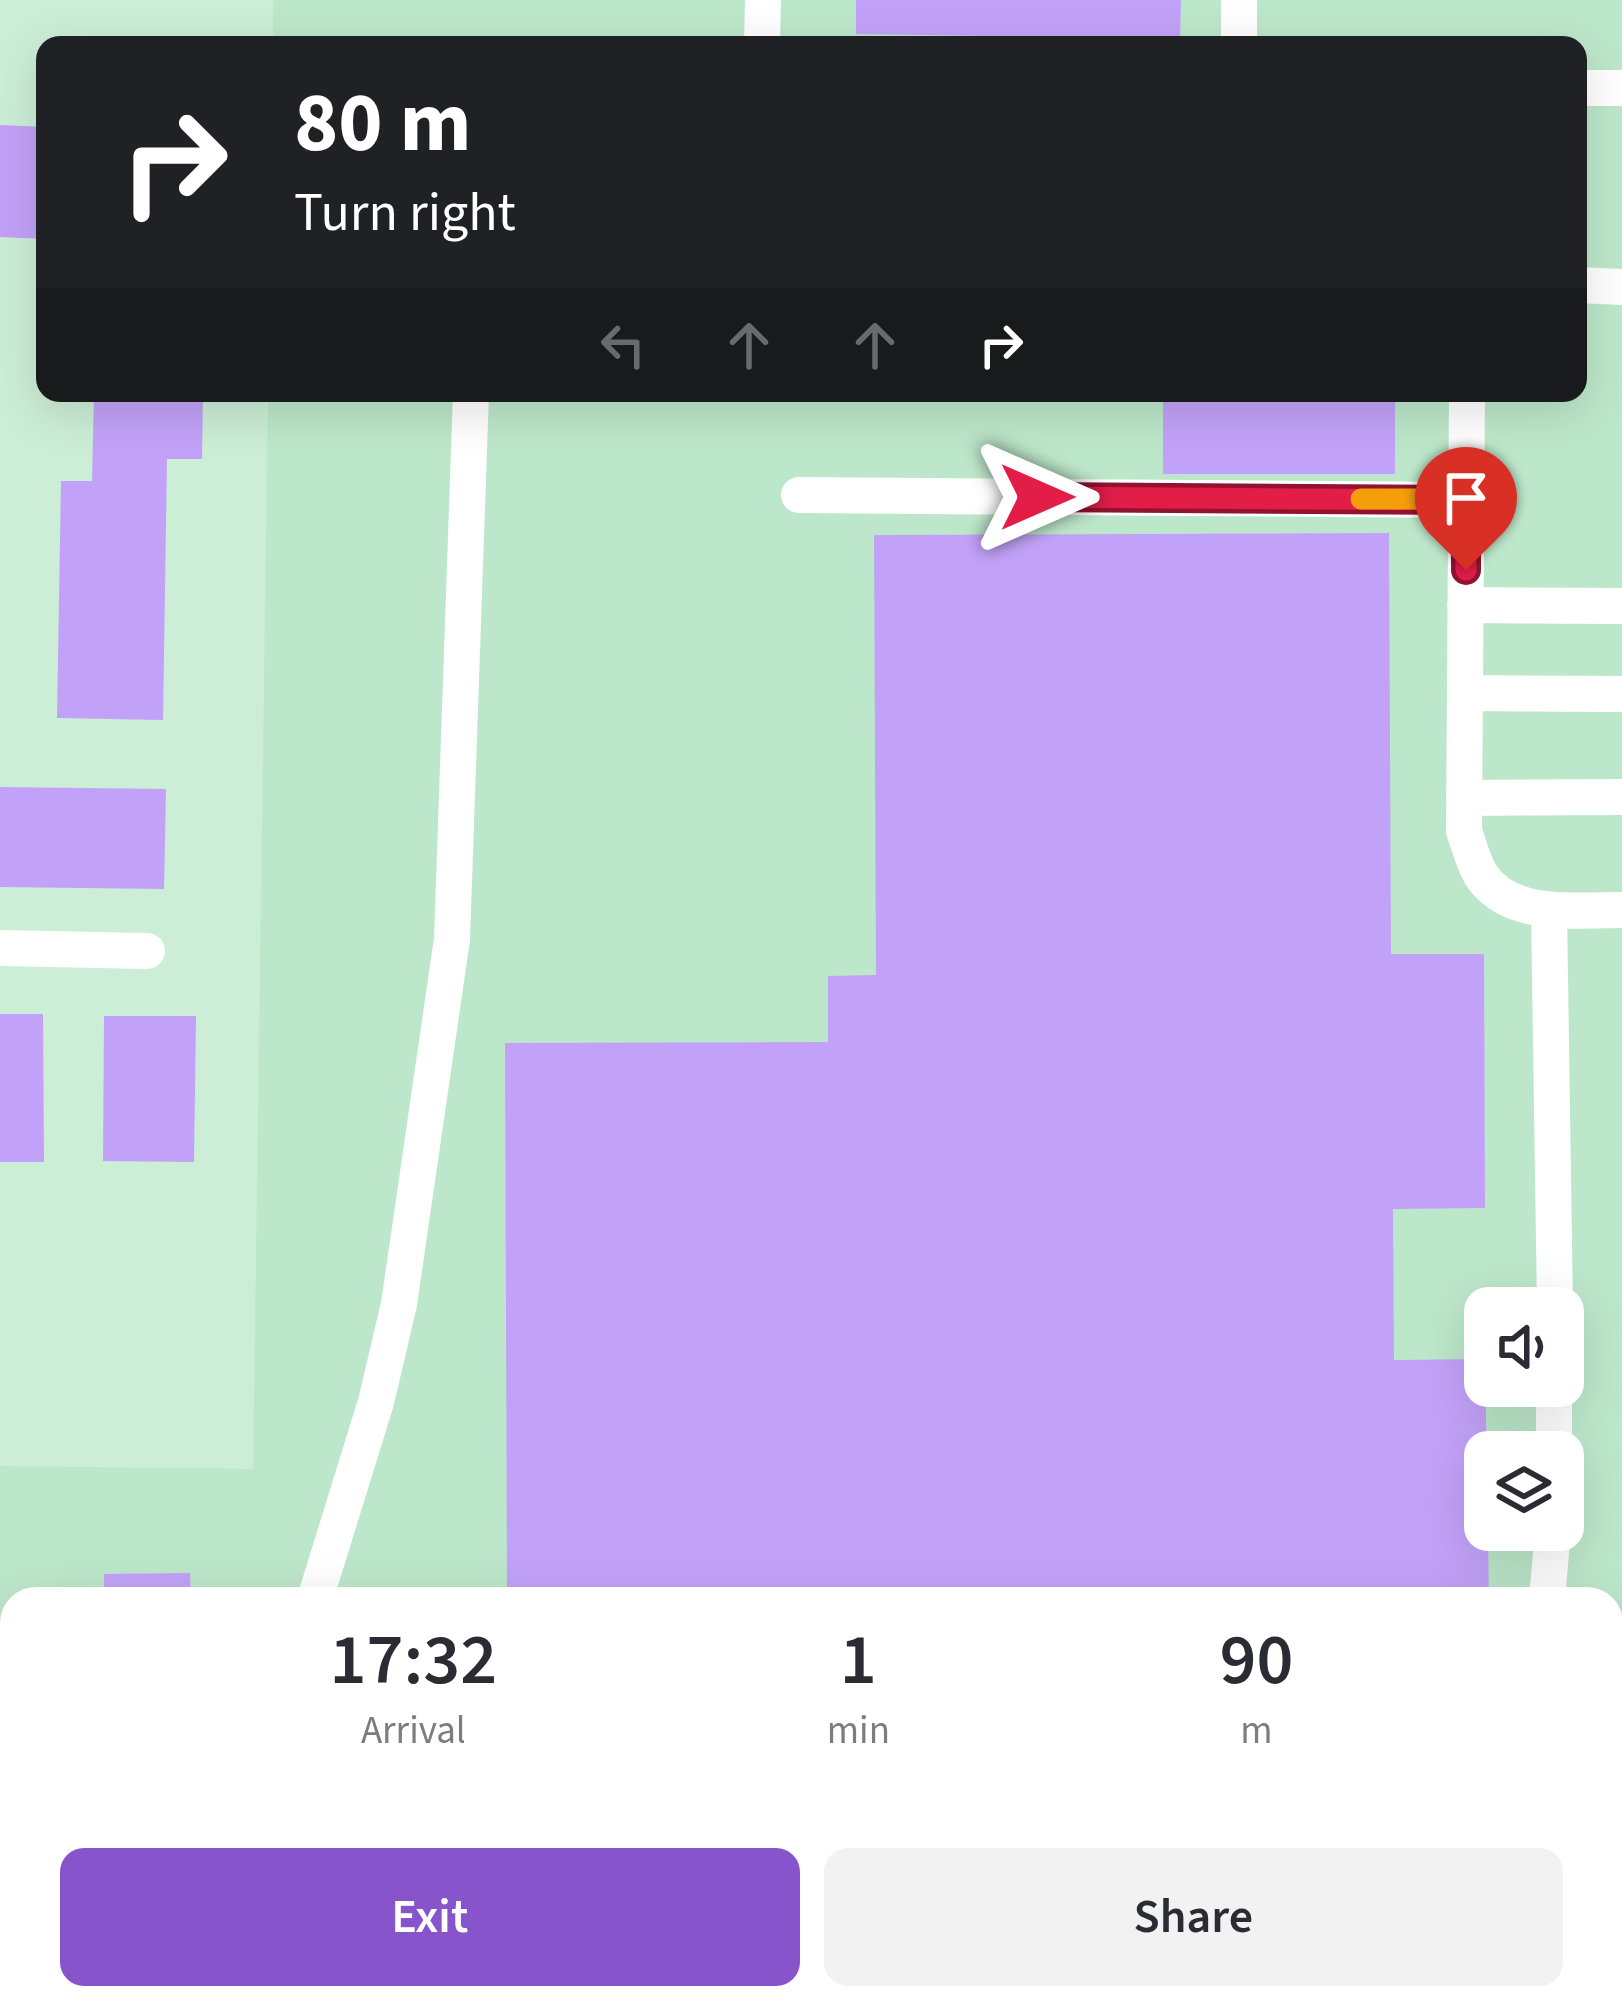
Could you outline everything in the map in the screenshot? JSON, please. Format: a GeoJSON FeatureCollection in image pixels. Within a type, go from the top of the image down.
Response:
{"type":"FeatureCollection","features":[{"type":"Feature","properties":{"kind":"lane"},"geometry":{"type":"LineString","coordinates":[[762,36],[763,0]]}},
{"type":"Feature","properties":{"kind":"lane"},"geometry":{"type":"LineString","coordinates":[[1239,0],[1239,36]]}},
{"type":"Feature","properties":{"kind":"lane"},"geometry":{"type":"LineString","coordinates":[[1587,88],[1622,88]]}},
{"type":"Feature","properties":{"kind":"lane"},"geometry":{"type":"LineString","coordinates":[[1587,285],[1622,287]]}},
{"type":"Feature","properties":{"kind":"lane"},"geometry":{"type":"LineString","coordinates":[[319,1587],[376,1402],[399,1304],[452,939],[471,402]]}},
{"type":"Feature","properties":{"kind":"lane"},"geometry":{"type":"LineString","coordinates":[[1467,402],[1463,831],[1482,878],[1508,899],[1549,910],[1622,910]]}},
{"type":"Feature","properties":{"kind":"lane"},"geometry":{"type":"LineString","coordinates":[[799,495],[1466,500]]}},
{"type":"Feature","properties":{"kind":"lane"},"geometry":{"type":"LineString","coordinates":[[1465,604],[1622,606]]}},
{"type":"Feature","properties":{"kind":"lane"},"geometry":{"type":"LineString","coordinates":[[1465,693],[1622,694]]}},
{"type":"Feature","properties":{"kind":"lane"},"geometry":{"type":"LineString","coordinates":[[1463,798],[1622,797]]}},
{"type":"Feature","properties":{"kind":"lane"},"geometry":{"type":"LineString","coordinates":[[1549,910],[1555,1287]]}},
{"type":"Feature","properties":{"kind":"lane"},"geometry":{"type":"LineString","coordinates":[[0,948],[147,951]]}},
{"type":"Feature","properties":{"kind":"lane"},"geometry":{"type":"LineString","coordinates":[[1548,1587],[1551,1551]]}},
{"type":"Feature","properties":{"kind":"shaded area"},"geometry":{"type":"Polygon","coordinates":[[[273,0],[1622,0],[1622,1587],[0,1587],[0,1466],[253,1469],[268,402],[1587,402],[1587,36],[273,36],[273,0]]]}},
{"type":"Feature","properties":{"kind":"building"},"geometry":{"type":"Polygon","coordinates":[[[856,0],[1181,0],[1180,36],[856,34],[856,0]]]}},
{"type":"Feature","properties":{"kind":"building"},"geometry":{"type":"Polygon","coordinates":[[[0,125],[36,127],[36,239],[0,237],[0,125]]]}},
{"type":"Feature","properties":{"kind":"building"},"geometry":{"type":"Polygon","coordinates":[[[94,402],[203,402],[202,459],[167,459],[163,720],[57,718],[61,481],[92,481],[94,402]]]}},
{"type":"Feature","properties":{"kind":"building"},"geometry":{"type":"Polygon","coordinates":[[[1163,402],[1395,402],[1395,474],[1163,474],[1163,402]]]}},
{"type":"Feature","properties":{"kind":"building"},"geometry":{"type":"Polygon","coordinates":[[[1389,533],[1391,954],[1484,954],[1485,1208],[1393,1209],[1394,1360],[1464,1359],[1464,1407],[1486,1407],[1486,1431],[1464,1431],[1464,1551],[1488,1551],[1489,1587],[507,1587],[505,1043],[828,1042],[828,976],[876,975],[874,535],[1389,533]]]}},
{"type":"Feature","properties":{"kind":"building"},"geometry":{"type":"Polygon","coordinates":[[[0,787],[166,789],[164,889],[0,887],[0,787]]]}},
{"type":"Feature","properties":{"kind":"building"},"geometry":{"type":"Polygon","coordinates":[[[0,1014],[43,1014],[44,1162],[0,1162],[0,1014]]]}},
{"type":"Feature","properties":{"kind":"building"},"geometry":{"type":"Polygon","coordinates":[[[104,1016],[196,1016],[194,1162],[103,1161],[104,1016]]]}},
{"type":"Feature","properties":{"kind":"building"},"geometry":{"type":"Polygon","coordinates":[[[190,1573],[191,1587],[104,1587],[104,1574],[190,1573]]]}},
{"type":"Feature","properties":{"kind":"slow traffic"},"geometry":{"type":"LineString","coordinates":[[1361,499],[1461,499]]}},
{"type":"Feature","properties":{"kind":"route"},"geometry":{"type":"LineString","coordinates":[[1037,497],[1466,500],[1466,570]]}}]}
